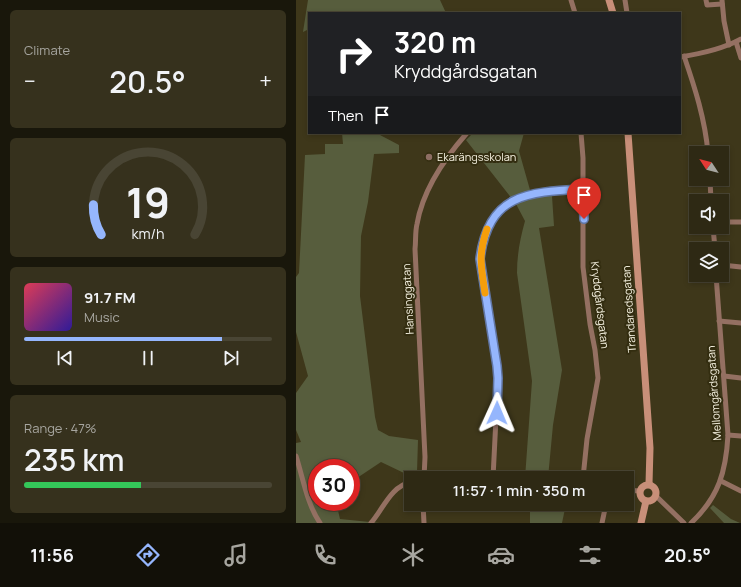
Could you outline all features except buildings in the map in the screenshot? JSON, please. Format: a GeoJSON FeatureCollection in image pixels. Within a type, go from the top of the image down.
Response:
{"type":"FeatureCollection","features":[{"type":"Feature","properties":{"kind":"street"},"geometry":{"type":"LineString","coordinates":[[572,0],[575,12]]}},
{"type":"Feature","properties":{"kind":"street"},"geometry":{"type":"LineString","coordinates":[[609,0],[612,12]]}},
{"type":"Feature","properties":{"kind":"street"},"geometry":{"type":"LineString","coordinates":[[625,0],[627,12]]}},
{"type":"Feature","properties":{"kind":"street"},"geometry":{"type":"LineString","coordinates":[[706,0],[707,5],[722,2],[729,45]]}},
{"type":"Feature","properties":{"kind":"street"},"geometry":{"type":"LineString","coordinates":[[708,146],[699,101],[682,56],[729,45],[741,39]]}},
{"type":"Feature","properties":{"kind":"street"},"geometry":{"type":"LineString","coordinates":[[736,42],[741,58]]}},
{"type":"Feature","properties":{"kind":"street","name":"Hansinggatan"},"geometry":{"type":"LineString","coordinates":[[424,471],[425,457],[415,249],[417,225],[423,201],[435,174],[454,147],[466,134]]}},
{"type":"Feature","properties":{"kind":"street","name":"Kryddgårdsgatan"},"geometry":{"type":"LineString","coordinates":[[581,134],[583,267],[598,378],[586,439],[584,471]]}},
{"type":"Feature","properties":{"kind":"street","name":"Trandaredsgatan"},"geometry":{"type":"LineString","coordinates":[[628,134],[650,448],[649,484]]}},
{"type":"Feature","properties":{"kind":"street"},"geometry":{"type":"LineString","coordinates":[[493,471],[498,378],[480,259],[482,243],[488,228],[498,213],[510,202],[525,195],[540,192],[583,189]]}},
{"type":"Feature","properties":{"kind":"street"},"geometry":{"type":"LineString","coordinates":[[729,222],[741,222]]}},
{"type":"Feature","properties":{"kind":"street"},"geometry":{"type":"LineString","coordinates":[[729,266],[741,267]]}},
{"type":"Feature","properties":{"kind":"street","name":"Mellomgårdsgatan"},"geometry":{"type":"LineString","coordinates":[[691,523],[710,501],[721,481],[725,465],[728,434],[716,282]]}},
{"type":"Feature","properties":{"kind":"street"},"geometry":{"type":"LineString","coordinates":[[719,321],[741,323]]}},
{"type":"Feature","properties":{"kind":"street"},"geometry":{"type":"LineString","coordinates":[[724,376],[741,378]]}},
{"type":"Feature","properties":{"kind":"street"},"geometry":{"type":"LineString","coordinates":[[728,434],[741,436]]}},
{"type":"Feature","properties":{"kind":"street"},"geometry":{"type":"LineString","coordinates":[[296,456],[309,500],[320,523]]}},
{"type":"Feature","properties":{"kind":"street"},"geometry":{"type":"LineString","coordinates":[[721,481],[741,491]]}},
{"type":"Feature","properties":{"kind":"street"},"geometry":{"type":"LineString","coordinates":[[372,523],[395,489],[404,484]]}},
{"type":"Feature","properties":{"kind":"street"},"geometry":{"type":"LineString","coordinates":[[639,491],[643,486],[649,484],[655,489],[656,496],[684,523]]}},
{"type":"Feature","properties":{"kind":"street"},"geometry":{"type":"LineString","coordinates":[[634,491],[639,491]]}},
{"type":"Feature","properties":{"kind":"street"},"geometry":{"type":"LineString","coordinates":[[639,491],[641,497],[646,501],[652,500],[656,496]]}},
{"type":"Feature","properties":{"kind":"street"},"geometry":{"type":"LineString","coordinates":[[641,523],[646,501]]}},
{"type":"Feature","properties":{"kind":"street"},"geometry":{"type":"LineString","coordinates":[[423,511],[424,523]]}},
{"type":"Feature","properties":{"kind":"street"},"geometry":{"type":"LineString","coordinates":[[602,523],[605,511]]}},
{"type":"Feature","properties":{"kind":"green space"},"geometry":{"type":"Polygon","coordinates":[[[308,0],[440,0],[446,12],[308,12],[308,30],[303,32],[308,0]]]}},
{"type":"Feature","properties":{"kind":"green space"},"geometry":{"type":"Polygon","coordinates":[[[342,134],[361,134],[380,135],[399,145],[399,153],[374,154],[368,202],[361,236],[360,296],[375,417],[378,430],[389,436],[418,440],[417,471],[404,471],[404,473],[381,462],[360,476],[360,459],[308,459],[308,511],[338,511],[340,519],[380,523],[296,523],[296,443],[301,442],[296,430],[296,393],[308,376],[296,332],[296,277],[299,273],[305,155],[325,154],[325,144],[343,144],[342,134]]]}},
{"type":"Feature","properties":{"kind":"green space"},"geometry":{"type":"Polygon","coordinates":[[[472,134],[524,134],[519,151],[532,197],[552,196],[554,226],[539,228],[562,370],[553,425],[549,471],[526,471],[532,381],[517,273],[519,247],[525,221],[516,204],[466,140],[472,134]]]}},
{"type":"Feature","properties":{"kind":"green space"},"geometry":{"type":"Polygon","coordinates":[[[713,505],[731,519],[740,523],[724,523],[710,508],[713,505]]]}},
{"type":"Feature","properties":{"kind":"green space"},"geometry":{"type":"Polygon","coordinates":[[[530,511],[565,511],[562,523],[530,523],[530,511]]]}},
{"type":"Feature","properties":{"kind":"slow traffic"},"geometry":{"type":"LineString","coordinates":[[485,293],[480,259],[482,243],[487,229]]}},
{"type":"Feature","properties":{"kind":"place","name":"Ekarängsskolan"},"geometry":{"type":"Point","coordinates":[429,157]}},
{"type":"Feature","properties":{"kind":"route"},"geometry":{"type":"LineString","coordinates":[[497,413],[497,366],[480,259],[482,243],[488,228],[498,213],[510,202],[525,195],[540,192],[583,189],[584,219]]}}]}
